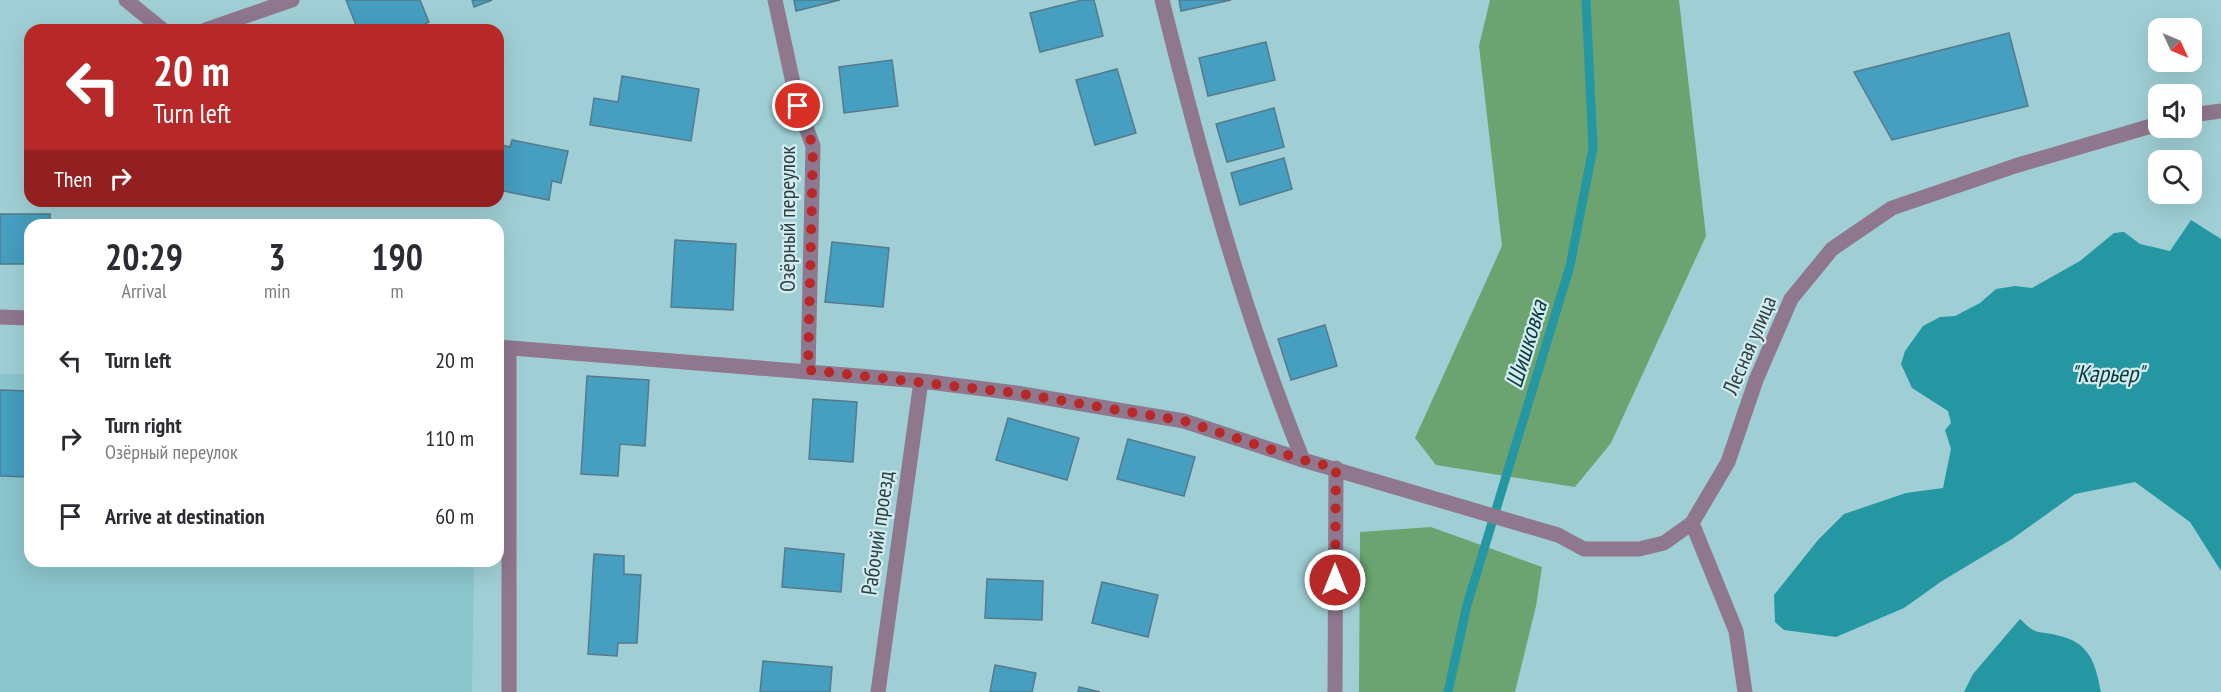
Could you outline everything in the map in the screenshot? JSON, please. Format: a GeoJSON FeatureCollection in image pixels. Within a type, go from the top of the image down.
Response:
{"type":"FeatureCollection","features":[{"type":"Feature","properties":{"kind":"street"},"geometry":{"type":"LineString","coordinates":[[126,0],[156,24]]}},
{"type":"Feature","properties":{"kind":"street"},"geometry":{"type":"LineString","coordinates":[[222,24],[292,0]]}},
{"type":"Feature","properties":{"kind":"street","name":"Озёрный переулок"},"geometry":{"type":"LineString","coordinates":[[775,0],[798,106],[813,146],[808,370]]}},
{"type":"Feature","properties":{"kind":"street"},"geometry":{"type":"LineString","coordinates":[[1162,0],[1207,182],[1269,376],[1303,460]]}},
{"type":"Feature","properties":{"kind":"street"},"geometry":{"type":"LineString","coordinates":[[2202,113],[2221,111]]}},
{"type":"Feature","properties":{"kind":"street","name":"Лесная улица"},"geometry":{"type":"LineString","coordinates":[[504,347],[808,370],[921,381],[1016,393],[1184,421],[1303,460],[1419,492],[1558,535],[1584,549],[1639,549],[1664,543],[1692,523],[1728,462],[1756,380],[1791,299],[1832,249],[1892,208],[2015,166],[2148,127]]}},
{"type":"Feature","properties":{"kind":"street"},"geometry":{"type":"LineString","coordinates":[[0,317],[24,318]]}},
{"type":"Feature","properties":{"kind":"street","name":"Рабочий проезд"},"geometry":{"type":"LineString","coordinates":[[878,692],[921,381]]}},
{"type":"Feature","properties":{"kind":"street"},"geometry":{"type":"LineString","coordinates":[[504,404],[509,692]]}},
{"type":"Feature","properties":{"kind":"street"},"geometry":{"type":"LineString","coordinates":[[1335,692],[1336,468]]}},
{"type":"Feature","properties":{"kind":"street"},"geometry":{"type":"LineString","coordinates":[[1692,523],[1736,631],[1745,692]]}},
{"type":"Feature","properties":{"kind":"street"},"geometry":{"type":"LineString","coordinates":[[1742,675],[1755,692]]}},
{"type":"Feature","properties":{"kind":"shaded area"},"geometry":{"type":"Polygon","coordinates":[[[0,374],[24,374],[24,567],[474,567],[472,692],[0,692],[0,374]]]}},
{"type":"Feature","properties":{"kind":"green space"},"geometry":{"type":"Polygon","coordinates":[[[1490,0],[1679,0],[1706,236],[1611,443],[1575,487],[1436,465],[1415,438],[1502,246],[1479,46],[1490,0]]]}},
{"type":"Feature","properties":{"kind":"green space"},"geometry":{"type":"Polygon","coordinates":[[[1431,527],[1542,567],[1536,606],[1515,692],[1359,692],[1360,532],[1431,527]]]}},
{"type":"Feature","properties":{"kind":"water","name":"\"Карьер\""},"geometry":{"type":"Polygon","coordinates":[[[2191,220],[2221,239],[2221,571],[2190,522],[2135,482],[2075,494],[2012,539],[1942,581],[1904,608],[1836,637],[1784,630],[1775,622],[1774,595],[1818,540],[1844,514],[1906,493],[1943,488],[1951,449],[1945,430],[1951,423],[1948,411],[1912,388],[1901,364],[1905,351],[1923,326],[1940,317],[1955,316],[1980,303],[1996,289],[2015,286],[2032,288],[2080,261],[2114,233],[2124,232],[2140,244],[2170,251],[2191,220]]]}},
{"type":"Feature","properties":{"kind":"water"},"geometry":{"type":"Polygon","coordinates":[[[2020,619],[2036,632],[2067,638],[2084,648],[2093,663],[2101,692],[1964,692],[1973,674],[2020,619]]]}},
{"type":"Feature","properties":{"kind":"building"},"geometry":{"type":"Polygon","coordinates":[[[346,0],[420,0],[429,22],[424,24],[356,24],[346,0]]]}},
{"type":"Feature","properties":{"kind":"building"},"geometry":{"type":"Polygon","coordinates":[[[472,0],[492,0],[474,7],[472,0]]]}},
{"type":"Feature","properties":{"kind":"building"},"geometry":{"type":"Polygon","coordinates":[[[794,0],[840,0],[796,11],[794,0]]]}},
{"type":"Feature","properties":{"kind":"building"},"geometry":{"type":"Polygon","coordinates":[[[1082,0],[1094,0],[1103,36],[1040,52],[1030,13],[1082,0]]]}},
{"type":"Feature","properties":{"kind":"building"},"geometry":{"type":"Polygon","coordinates":[[[1179,0],[1231,0],[1181,11],[1179,0]]]}},
{"type":"Feature","properties":{"kind":"building"},"geometry":{"type":"Polygon","coordinates":[[[2009,33],[2028,106],[1892,140],[1854,72],[2009,33]]]}},
{"type":"Feature","properties":{"kind":"building"},"geometry":{"type":"Polygon","coordinates":[[[1266,42],[1275,80],[1208,96],[1199,58],[1266,42]]]}},
{"type":"Feature","properties":{"kind":"building"},"geometry":{"type":"Polygon","coordinates":[[[892,60],[898,106],[844,113],[839,67],[892,60]]]}},
{"type":"Feature","properties":{"kind":"building"},"geometry":{"type":"Polygon","coordinates":[[[1117,69],[1136,133],[1095,145],[1076,80],[1117,69]]]}},
{"type":"Feature","properties":{"kind":"building"},"geometry":{"type":"Polygon","coordinates":[[[622,76],[699,89],[691,141],[590,125],[594,98],[618,102],[622,76]]]}},
{"type":"Feature","properties":{"kind":"building"},"geometry":{"type":"Polygon","coordinates":[[[1274,108],[1284,147],[1227,162],[1216,124],[1274,108]]]}},
{"type":"Feature","properties":{"kind":"building"},"geometry":{"type":"Polygon","coordinates":[[[512,140],[568,151],[561,183],[552,181],[549,200],[504,191],[504,146],[510,147],[512,140]]]}},
{"type":"Feature","properties":{"kind":"building"},"geometry":{"type":"Polygon","coordinates":[[[1284,158],[1292,189],[1240,205],[1231,173],[1284,158]]]}},
{"type":"Feature","properties":{"kind":"building"},"geometry":{"type":"Polygon","coordinates":[[[0,214],[50,214],[50,219],[24,219],[24,264],[0,264],[0,214]]]}},
{"type":"Feature","properties":{"kind":"building"},"geometry":{"type":"Polygon","coordinates":[[[675,240],[736,244],[733,310],[671,307],[675,240]]]}},
{"type":"Feature","properties":{"kind":"building"},"geometry":{"type":"Polygon","coordinates":[[[832,242],[889,248],[883,307],[825,302],[832,242]]]}},
{"type":"Feature","properties":{"kind":"building"},"geometry":{"type":"Polygon","coordinates":[[[1325,325],[1337,366],[1291,380],[1278,339],[1325,325]]]}},
{"type":"Feature","properties":{"kind":"building"},"geometry":{"type":"Polygon","coordinates":[[[587,376],[649,380],[645,446],[620,444],[618,476],[581,474],[587,376]]]}},
{"type":"Feature","properties":{"kind":"building"},"geometry":{"type":"Polygon","coordinates":[[[0,390],[24,391],[24,477],[0,476],[0,390]]]}},
{"type":"Feature","properties":{"kind":"building"},"geometry":{"type":"Polygon","coordinates":[[[813,399],[857,402],[853,462],[809,459],[813,399]]]}},
{"type":"Feature","properties":{"kind":"building"},"geometry":{"type":"Polygon","coordinates":[[[1008,418],[1079,438],[1067,480],[996,460],[1008,418]]]}},
{"type":"Feature","properties":{"kind":"building"},"geometry":{"type":"Polygon","coordinates":[[[1128,439],[1195,457],[1184,496],[1117,479],[1128,439]]]}},
{"type":"Feature","properties":{"kind":"building"},"geometry":{"type":"Polygon","coordinates":[[[785,548],[844,554],[841,592],[782,587],[785,548]]]}},
{"type":"Feature","properties":{"kind":"building"},"geometry":{"type":"Polygon","coordinates":[[[594,554],[624,556],[624,574],[641,575],[637,643],[618,643],[617,656],[588,654],[594,554]]]}},
{"type":"Feature","properties":{"kind":"building"},"geometry":{"type":"Polygon","coordinates":[[[987,579],[1043,581],[1042,620],[985,618],[987,579]]]}},
{"type":"Feature","properties":{"kind":"building"},"geometry":{"type":"Polygon","coordinates":[[[1102,582],[1158,595],[1148,637],[1092,623],[1102,582]]]}},
{"type":"Feature","properties":{"kind":"building"},"geometry":{"type":"Polygon","coordinates":[[[763,661],[832,667],[830,692],[760,692],[763,661]]]}},
{"type":"Feature","properties":{"kind":"building"},"geometry":{"type":"Polygon","coordinates":[[[995,665],[1036,673],[1032,692],[990,692],[995,665]]]}},
{"type":"Feature","properties":{"kind":"building"},"geometry":{"type":"Polygon","coordinates":[[[1079,687],[1100,692],[1078,692],[1079,687]]]}},
{"type":"Feature","properties":{"kind":"waterway","name":"Шишковка"},"geometry":{"type":"LineString","coordinates":[[1448,692],[1467,605],[1570,266],[1593,148],[1586,0]]}},
{"type":"Feature","properties":{"kind":"route"},"geometry":{"type":"LineString","coordinates":[[798,106],[813,146],[808,370],[1016,393],[1184,421],[1303,460],[1336,468],[1335,580]]}}]}
